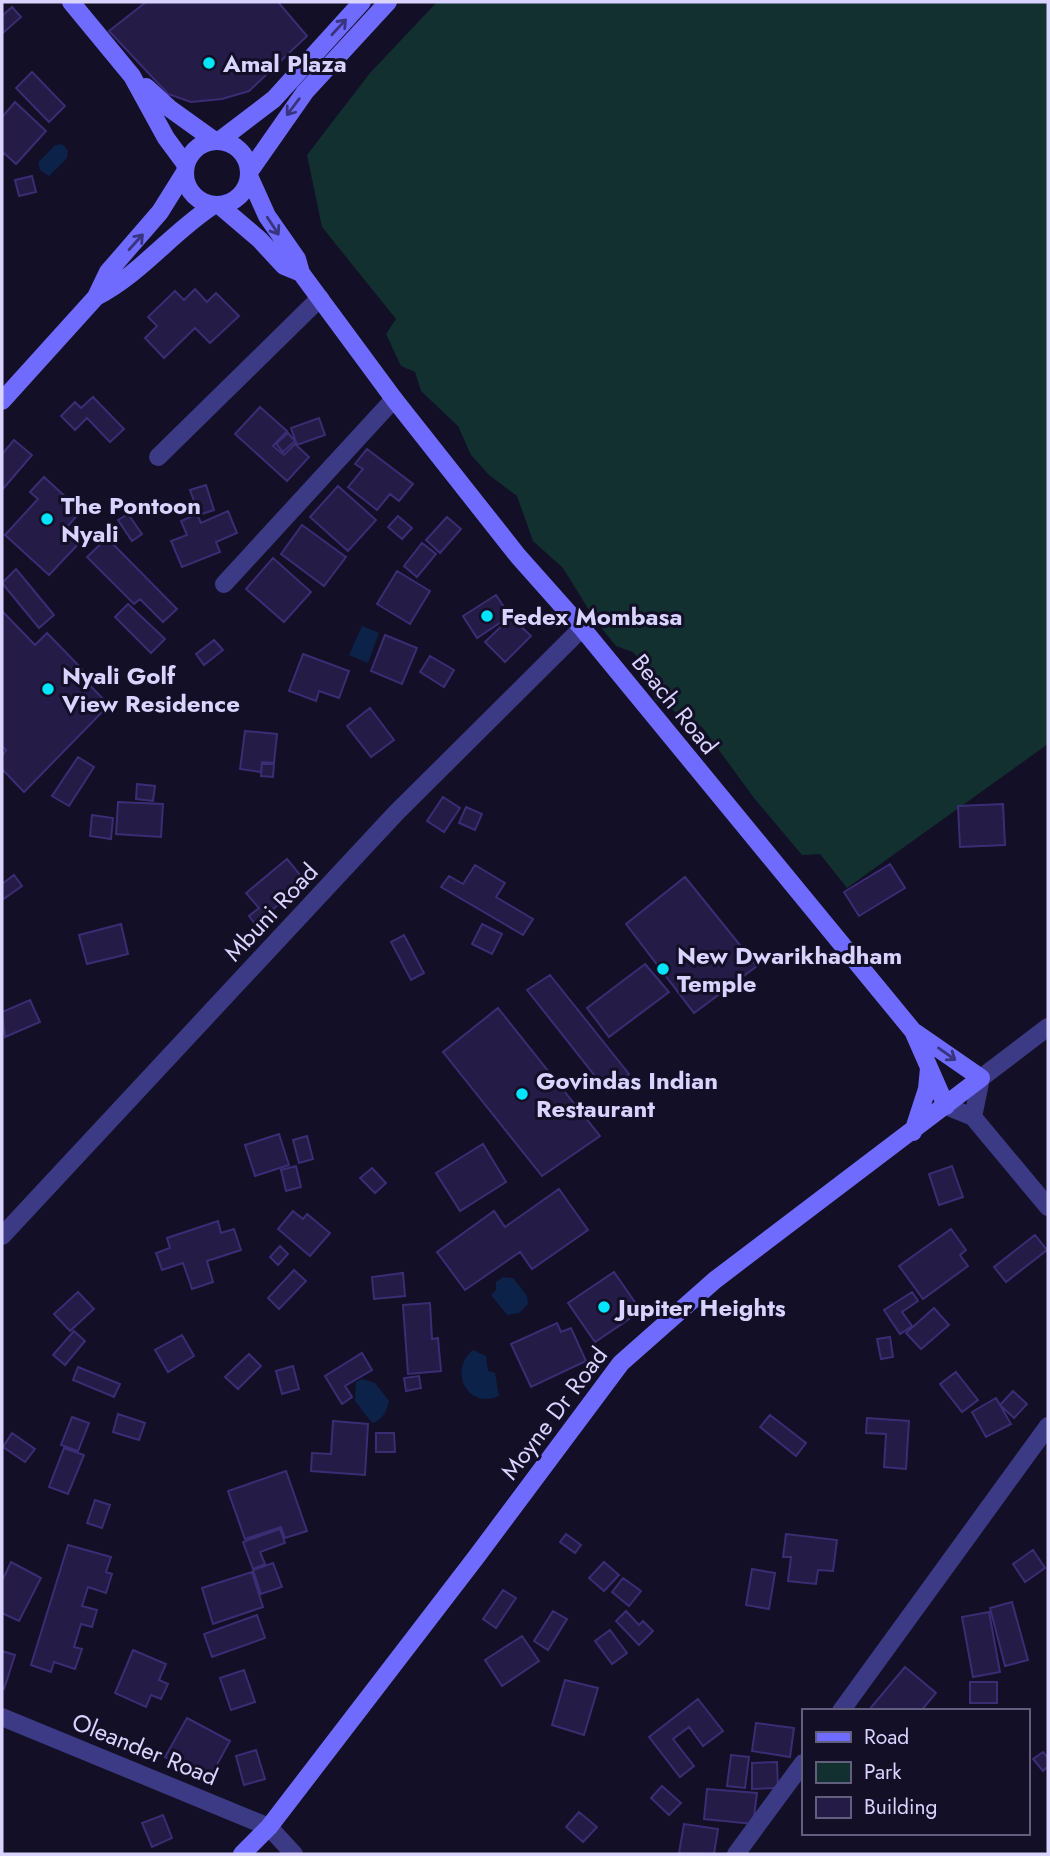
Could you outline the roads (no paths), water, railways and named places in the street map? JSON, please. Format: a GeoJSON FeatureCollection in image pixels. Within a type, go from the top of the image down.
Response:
{"type":"FeatureCollection","features":[{"type":"Feature","properties":{"kind":"main road"},"geometry":{"type":"LineString","coordinates":[[71,2],[132,76],[185,168],[190,191],[197,198],[216,205],[261,240],[284,266],[301,273]]}},
{"type":"Feature","properties":{"kind":"main road"},"geometry":{"type":"LineString","coordinates":[[2,401],[96,297],[108,272],[160,212],[197,148],[217,141],[274,99],[362,2]]}},
{"type":"Feature","properties":{"kind":"main road"},"geometry":{"type":"LineString","coordinates":[[96,297],[121,284],[190,221],[216,205],[239,196],[249,174],[305,92],[388,2]]}},
{"type":"Feature","properties":{"kind":"main road"},"geometry":{"type":"LineString","coordinates":[[132,76],[217,141],[237,148],[248,163],[249,174],[267,216],[297,259],[301,273]]}},
{"type":"Feature","properties":{"kind":"main road","name":"Beach Road"},"geometry":{"type":"LineString","coordinates":[[301,273],[394,400],[518,556],[582,628],[913,1031],[981,1078]]}},
{"type":"Feature","properties":{"kind":"main road","name":"Beach Road"},"geometry":{"type":"LineString","coordinates":[[913,1031],[946,1106]]}},
{"type":"Feature","properties":{"kind":"main road"},"geometry":{"type":"LineString","coordinates":[[913,1132],[927,1089],[929,1068]]}},
{"type":"Feature","properties":{"kind":"main road","name":"Moyne Dr Road"},"geometry":{"type":"LineString","coordinates":[[242,1854],[269,1827],[621,1363],[724,1272],[913,1132],[981,1078]]}},
{"type":"Feature","properties":{"kind":"street"},"geometry":{"type":"LineString","coordinates":[[158,457],[320,298]]}},
{"type":"Feature","properties":{"kind":"street"},"geometry":{"type":"LineString","coordinates":[[224,584],[394,400]]}},
{"type":"Feature","properties":{"kind":"street","name":"Mbuni Road"},"geometry":{"type":"LineString","coordinates":[[2,1236],[396,813],[582,628]]}},
{"type":"Feature","properties":{"kind":"street","name":"Moyne Dr Road"},"geometry":{"type":"LineString","coordinates":[[981,1078],[1048,1027]]}},
{"type":"Feature","properties":{"kind":"street"},"geometry":{"type":"LineString","coordinates":[[973,1117],[981,1078]]}},
{"type":"Feature","properties":{"kind":"street"},"geometry":{"type":"LineString","coordinates":[[946,1106],[973,1117],[1048,1207]]}},
{"type":"Feature","properties":{"kind":"street"},"geometry":{"type":"LineString","coordinates":[[842,1709],[1048,1426]]}},
{"type":"Feature","properties":{"kind":"street","name":"Oleander Road"},"geometry":{"type":"LineString","coordinates":[[2,1717],[269,1827]]}},
{"type":"Feature","properties":{"kind":"street"},"geometry":{"type":"LineString","coordinates":[[736,1854],[802,1764]]}},
{"type":"Feature","properties":{"kind":"street"},"geometry":{"type":"LineString","coordinates":[[269,1827],[294,1854]]}},
{"type":"Feature","properties":{"kind":"water"},"geometry":{"type":"Polygon","coordinates":[[[62,144],[68,150],[67,158],[49,176],[40,170],[38,163],[54,146],[62,144]]]}},
{"type":"Feature","properties":{"kind":"water"},"geometry":{"type":"Polygon","coordinates":[[[362,626],[379,633],[368,663],[349,655],[362,626]]]}},
{"type":"Feature","properties":{"kind":"water"},"geometry":{"type":"Polygon","coordinates":[[[503,1277],[513,1278],[527,1296],[528,1304],[519,1313],[507,1315],[491,1295],[496,1290],[496,1282],[503,1277]]]}},
{"type":"Feature","properties":{"kind":"water"},"geometry":{"type":"Polygon","coordinates":[[[473,1350],[486,1356],[488,1371],[495,1373],[499,1396],[478,1398],[465,1386],[462,1368],[473,1350]]]}},
{"type":"Feature","properties":{"kind":"water"},"geometry":{"type":"Polygon","coordinates":[[[362,1379],[375,1383],[389,1401],[384,1415],[372,1423],[355,1401],[356,1382],[362,1379]]]}},
{"type":"Feature","properties":{"kind":"place","name":"Amal Plaza"},"geometry":{"type":"Point","coordinates":[209,63]}},
{"type":"Feature","properties":{"kind":"place","name":"The Pontoon Nyali"},"geometry":{"type":"Point","coordinates":[47,519]}},
{"type":"Feature","properties":{"kind":"place","name":"Fedex Mombasa"},"geometry":{"type":"Point","coordinates":[487,616]}},
{"type":"Feature","properties":{"kind":"place","name":"Nyali Golf View Residence"},"geometry":{"type":"Point","coordinates":[48,689]}},
{"type":"Feature","properties":{"kind":"place","name":"New Dwarikhadham Temple"},"geometry":{"type":"Point","coordinates":[663,969]}},
{"type":"Feature","properties":{"kind":"place","name":"Govindas Indian Restaurant"},"geometry":{"type":"Point","coordinates":[522,1094]}},
{"type":"Feature","properties":{"kind":"place","name":"Jupiter Heights"},"geometry":{"type":"Point","coordinates":[604,1307]}}]}
